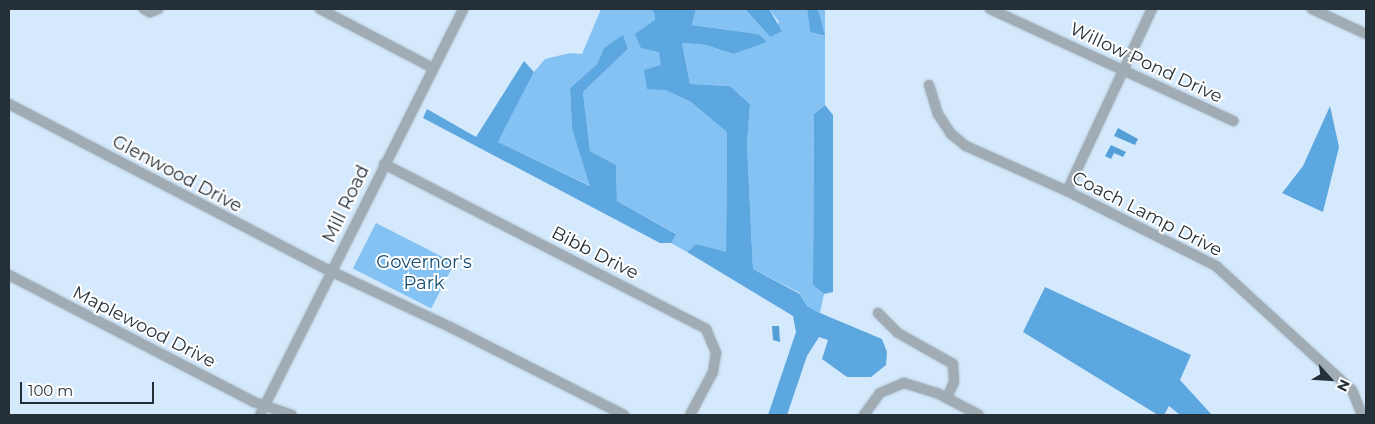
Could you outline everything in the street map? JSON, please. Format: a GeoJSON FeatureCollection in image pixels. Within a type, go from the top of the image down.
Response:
{"type":"FeatureCollection","features":[{"type":"Feature","properties":{"kind":"street"},"geometry":{"type":"LineString","coordinates":[[144,9],[150,12],[158,9]]}},
{"type":"Feature","properties":{"kind":"street"},"geometry":{"type":"LineString","coordinates":[[320,9],[433,68]]}},
{"type":"Feature","properties":{"kind":"street","name":"Mill Road"},"geometry":{"type":"LineString","coordinates":[[263,411],[384,164],[463,9]]}},
{"type":"Feature","properties":{"kind":"street","name":"Willow Pond Drive"},"geometry":{"type":"LineString","coordinates":[[990,9],[1234,121]]}},
{"type":"Feature","properties":{"kind":"street"},"geometry":{"type":"LineString","coordinates":[[1067,191],[1152,9]]}},
{"type":"Feature","properties":{"kind":"street"},"geometry":{"type":"LineString","coordinates":[[1312,9],[1366,34]]}},
{"type":"Feature","properties":{"kind":"street","name":"Coach Lamp Drive"},"geometry":{"type":"LineString","coordinates":[[929,85],[938,114],[951,134],[966,146],[1067,191],[1216,266],[1352,390],[1362,415]]}},
{"type":"Feature","properties":{"kind":"street","name":"Glenwood Drive"},"geometry":{"type":"LineString","coordinates":[[9,104],[331,272]]}},
{"type":"Feature","properties":{"kind":"street","name":"Bibb Drive"},"geometry":{"type":"LineString","coordinates":[[384,164],[706,329],[716,354],[713,372],[690,415]]}},
{"type":"Feature","properties":{"kind":"street"},"geometry":{"type":"LineString","coordinates":[[331,272],[450,327],[624,415]]}},
{"type":"Feature","properties":{"kind":"street","name":"Maplewood Drive"},"geometry":{"type":"LineString","coordinates":[[9,275],[263,411],[292,415]]}},
{"type":"Feature","properties":{"kind":"street"},"geometry":{"type":"LineString","coordinates":[[878,312],[898,333],[953,364],[954,382],[947,398]]}},
{"type":"Feature","properties":{"kind":"street"},"geometry":{"type":"LineString","coordinates":[[864,415],[880,393],[904,383],[947,398],[979,415]]}},
{"type":"Feature","properties":{"kind":"green space"},"geometry":{"type":"Polygon","coordinates":[[[601,9],[649,9],[654,12],[665,90],[691,102],[727,131],[726,253],[696,244],[687,252],[671,243],[675,233],[617,201],[616,165],[590,151],[583,92],[628,49],[604,48],[597,64],[570,88],[572,129],[591,186],[498,142],[534,72],[545,59],[570,53],[582,54],[601,9]]]}},
{"type":"Feature","properties":{"kind":"green space"},"geometry":{"type":"Polygon","coordinates":[[[696,9],[745,9],[770,37],[779,22],[769,9],[807,9],[810,32],[824,36],[818,9],[825,9],[825,105],[814,114],[813,285],[824,294],[820,313],[807,306],[800,293],[753,269],[747,144],[750,104],[730,86],[690,84],[682,43],[706,45],[733,54],[758,34],[692,25],[696,9]]]}},
{"type":"Feature","properties":{"kind":"green space","name":"Governor's Park"},"geometry":{"type":"Polygon","coordinates":[[[376,223],[454,263],[431,308],[353,268],[376,223]]]}},
{"type":"Feature","properties":{"kind":"shaded area"},"geometry":{"type":"Polygon","coordinates":[[[649,9],[696,9],[692,25],[758,34],[767,42],[733,54],[706,45],[682,43],[690,84],[730,86],[750,104],[747,144],[753,269],[800,294],[807,306],[882,339],[887,352],[886,365],[871,377],[847,377],[822,359],[828,340],[819,337],[807,356],[787,415],[768,415],[796,332],[793,316],[687,252],[696,244],[726,252],[727,132],[691,102],[665,90],[647,89],[644,70],[661,65],[659,52],[641,48],[635,34],[655,20],[654,12],[649,9]]]}},
{"type":"Feature","properties":{"kind":"shaded area"},"geometry":{"type":"Polygon","coordinates":[[[745,9],[769,9],[782,31],[770,37],[745,9]]]}},
{"type":"Feature","properties":{"kind":"shaded area"},"geometry":{"type":"Polygon","coordinates":[[[807,9],[818,9],[825,36],[810,32],[807,9]]]}},
{"type":"Feature","properties":{"kind":"shaded area"},"geometry":{"type":"Polygon","coordinates":[[[623,35],[628,49],[583,92],[590,151],[616,165],[617,201],[676,234],[671,243],[660,243],[423,118],[427,109],[476,137],[524,61],[534,72],[498,142],[590,186],[572,129],[570,88],[597,64],[604,48],[623,35]]]}},
{"type":"Feature","properties":{"kind":"shaded area"},"geometry":{"type":"Polygon","coordinates":[[[825,105],[833,115],[833,292],[824,294],[813,285],[814,114],[825,105]]]}},
{"type":"Feature","properties":{"kind":"shaded area"},"geometry":{"type":"Polygon","coordinates":[[[1330,106],[1339,147],[1323,212],[1282,193],[1303,166],[1330,106]]]}},
{"type":"Feature","properties":{"kind":"shaded area"},"geometry":{"type":"Polygon","coordinates":[[[1118,128],[1138,139],[1135,145],[1114,136],[1118,128]]]}},
{"type":"Feature","properties":{"kind":"shaded area"},"geometry":{"type":"Polygon","coordinates":[[[1111,145],[1126,152],[1123,157],[1114,153],[1111,159],[1105,156],[1111,145]]]}},
{"type":"Feature","properties":{"kind":"shaded area"},"geometry":{"type":"Polygon","coordinates":[[[1045,287],[1191,355],[1180,380],[1212,415],[1180,415],[1169,406],[1164,415],[1158,415],[1023,332],[1045,287]]]}},
{"type":"Feature","properties":{"kind":"shaded area"},"geometry":{"type":"Polygon","coordinates":[[[772,326],[779,326],[780,342],[773,340],[772,326]]]}}]}
